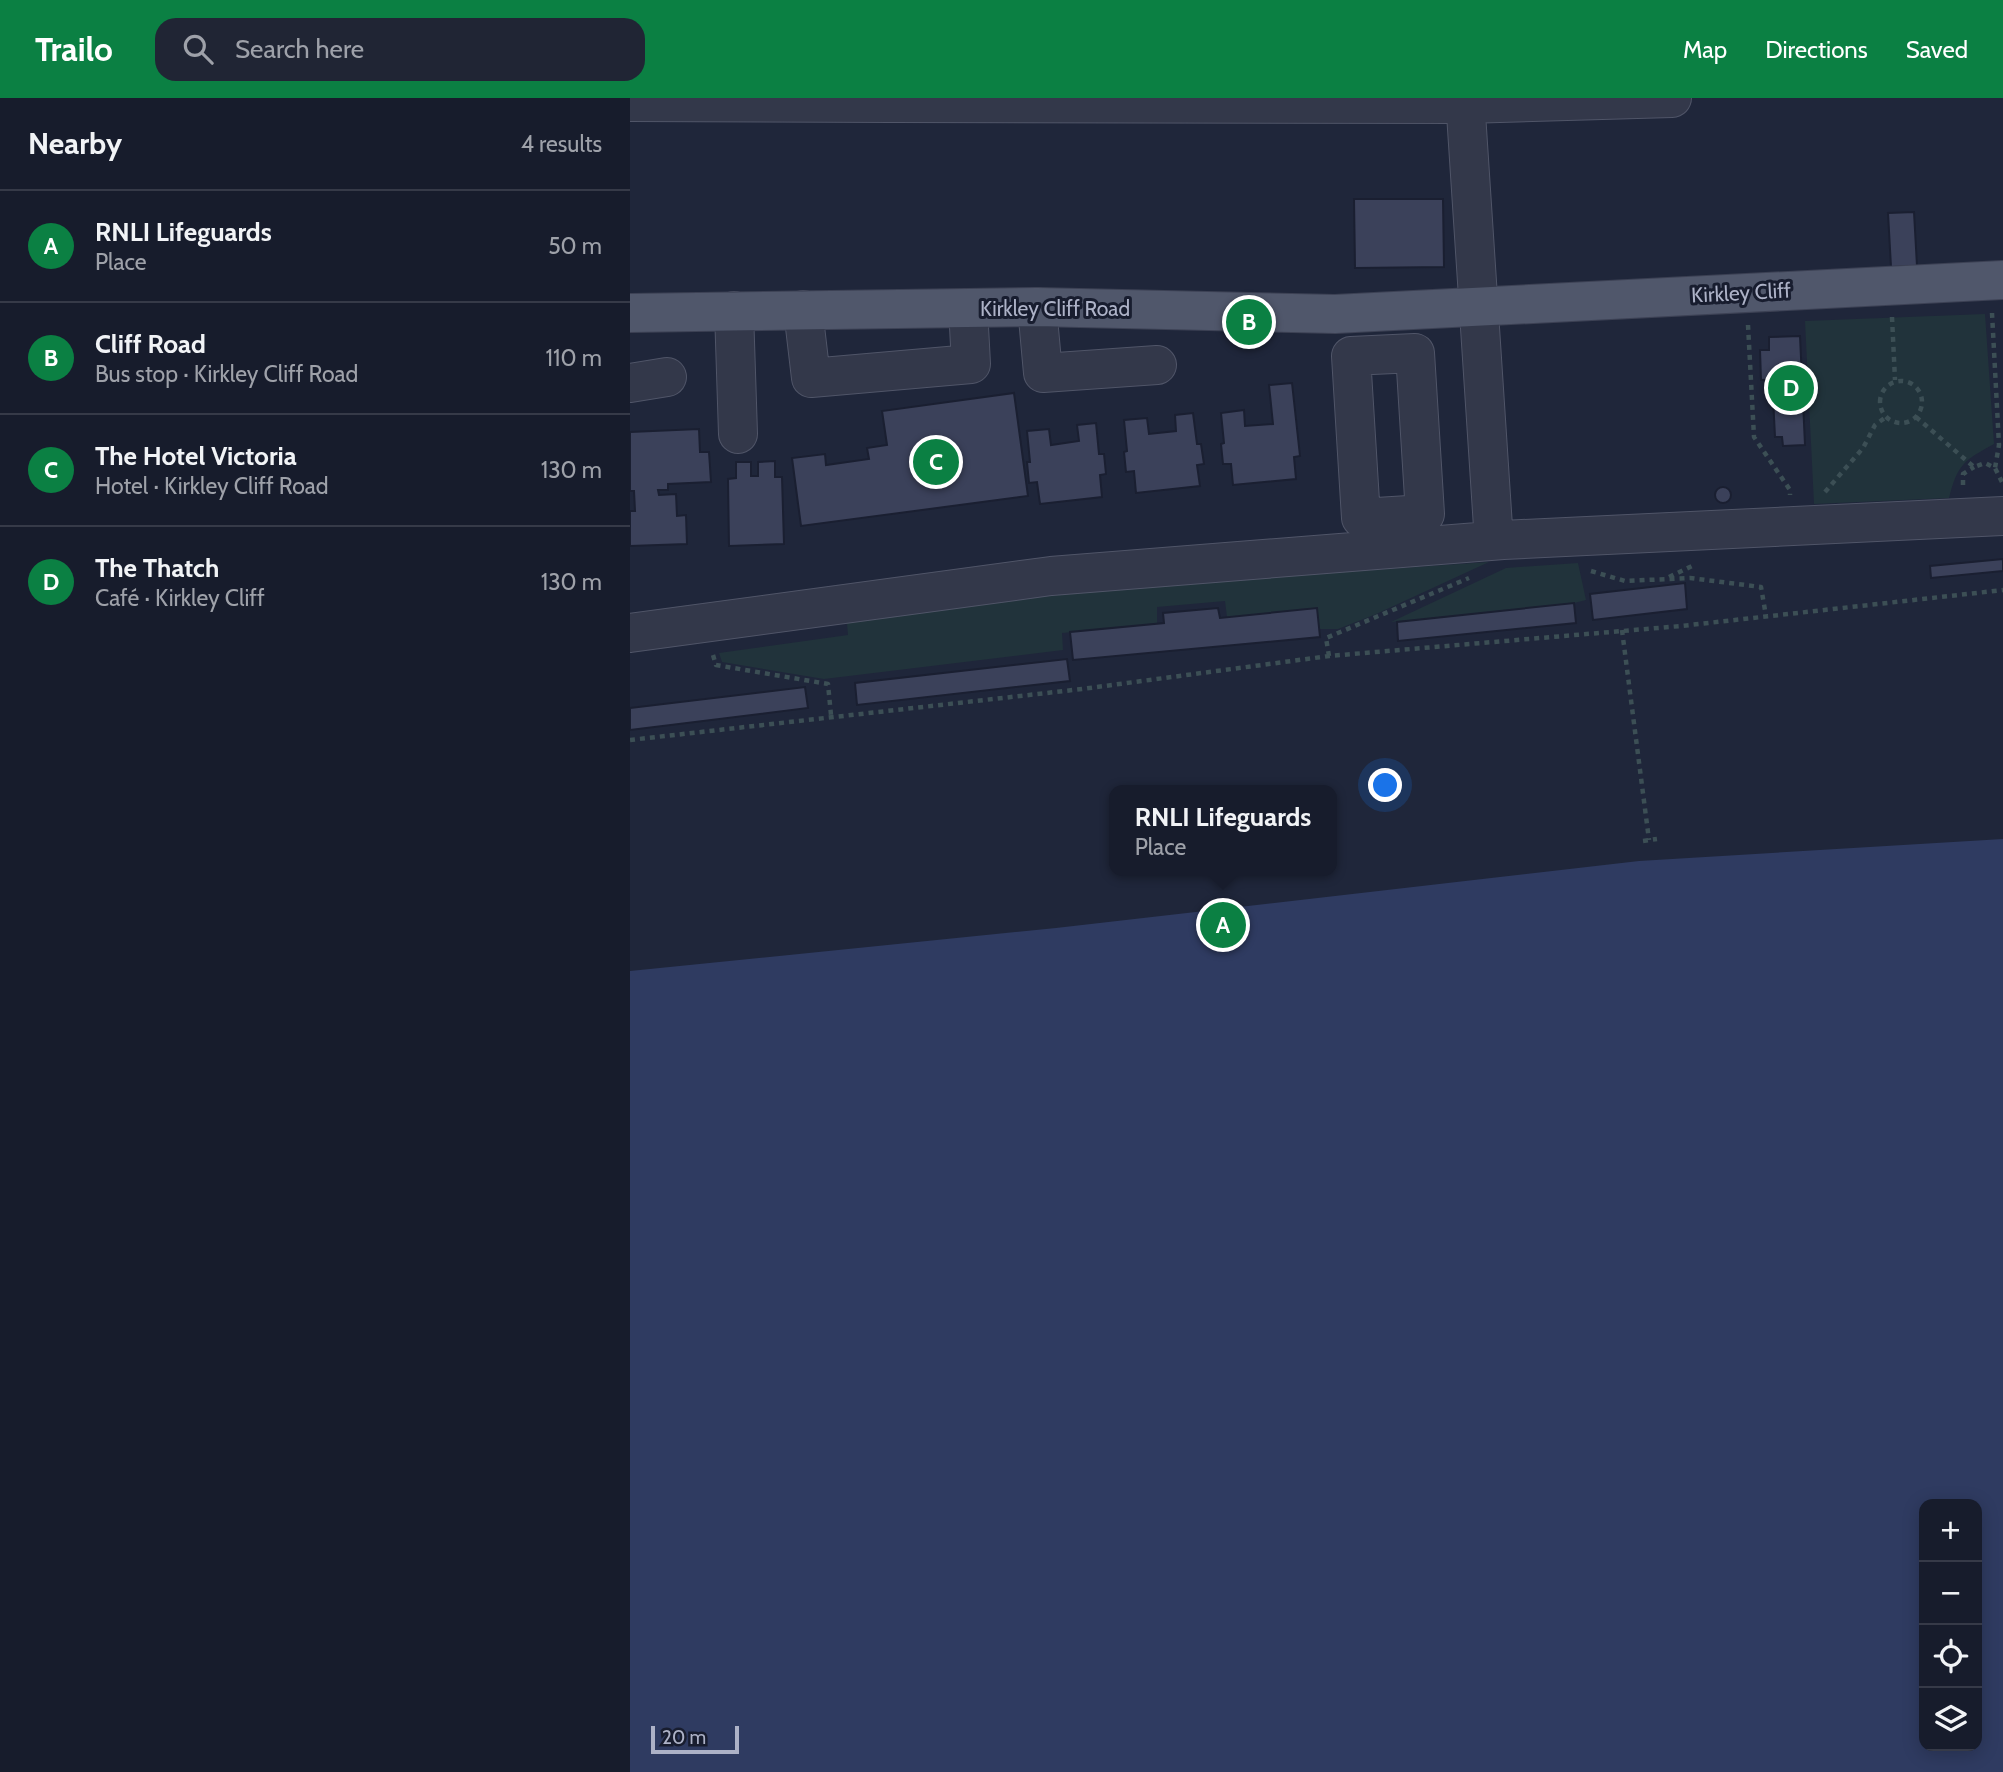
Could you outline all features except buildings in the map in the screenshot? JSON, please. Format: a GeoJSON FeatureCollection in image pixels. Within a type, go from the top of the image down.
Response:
{"type":"FeatureCollection","features":[{"type":"Feature","properties":{"kind":"main road","name":"Kirkley Cliff"},"geometry":{"type":"LineString","coordinates":[[1480,307],[1996,281]]}},
{"type":"Feature","properties":{"kind":"main road","name":"Kirkley Cliff Road"},"geometry":{"type":"LineString","coordinates":[[630,313],[1037,307],[1335,314],[1480,307]]}},
{"type":"Feature","properties":{"kind":"street"},"geometry":{"type":"LineString","coordinates":[[630,102],[1465,101],[1672,98]]}},
{"type":"Feature","properties":{"kind":"street"},"geometry":{"type":"LineString","coordinates":[[1465,101],[1493,527]]}},
{"type":"Feature","properties":{"kind":"street"},"geometry":{"type":"LineString","coordinates":[[1037,307],[1043,373],[1157,365]]}},
{"type":"Feature","properties":{"kind":"street"},"geometry":{"type":"LineString","coordinates":[[803,310],[811,378],[971,364],[968,308]]}},
{"type":"Feature","properties":{"kind":"street"},"geometry":{"type":"LineString","coordinates":[[734,311],[738,434]]}},
{"type":"Feature","properties":{"kind":"street"},"geometry":{"type":"LineString","coordinates":[[1378,312],[1380,355]]}},
{"type":"Feature","properties":{"kind":"street"},"geometry":{"type":"LineString","coordinates":[[630,383],[667,377]]}},
{"type":"Feature","properties":{"kind":"street"},"geometry":{"type":"LineString","coordinates":[[630,633],[1051,576],[1503,540],[2003,516]]}},
{"type":"Feature","properties":{"kind":"path"},"geometry":{"type":"LineString","coordinates":[[1995,468],[1999,445],[1996,281]]}},
{"type":"Feature","properties":{"kind":"path"},"geometry":{"type":"LineString","coordinates":[[1890,285],[1895,380]]}},
{"type":"Feature","properties":{"kind":"path"},"geometry":{"type":"LineString","coordinates":[[1746,293],[1754,437],[1811,526]]}},
{"type":"Feature","properties":{"kind":"path"},"geometry":{"type":"LineString","coordinates":[[1895,380],[1910,382],[1920,391],[1922,405],[1916,417],[1906,423],[1896,423],[1886,417],[1879,404],[1883,389],[1895,380]]}},
{"type":"Feature","properties":{"kind":"path"},"geometry":{"type":"LineString","coordinates":[[1811,526],[1825,492],[1864,448],[1875,425],[1886,417]]}},
{"type":"Feature","properties":{"kind":"path"},"geometry":{"type":"LineString","coordinates":[[1916,417],[1973,467],[1984,463],[1995,468],[2002,487]]}},
{"type":"Feature","properties":{"kind":"path"},"geometry":{"type":"LineString","coordinates":[[1583,536],[1586,570],[1625,581],[1690,578],[1761,587],[1766,616]]}},
{"type":"Feature","properties":{"kind":"path"},"geometry":{"type":"LineString","coordinates":[[1329,656],[1326,638],[1472,576]]}},
{"type":"Feature","properties":{"kind":"path"},"geometry":{"type":"LineString","coordinates":[[630,740],[1082,689],[1329,656],[1766,616],[2003,590]]}},
{"type":"Feature","properties":{"kind":"path"},"geometry":{"type":"LineString","coordinates":[[1622,630],[1646,840],[1657,839]]}},
{"type":"Feature","properties":{"kind":"path"},"geometry":{"type":"LineString","coordinates":[[712,650],[716,665],[828,684],[831,716]]}},
{"type":"Feature","properties":{"kind":"shaded area"},"geometry":{"type":"Polygon","coordinates":[[[1985,314],[1994,444],[1963,465],[1955,478],[1949,498],[1814,504],[1805,321],[1985,314]]]}},
{"type":"Feature","properties":{"kind":"shaded area"},"geometry":{"type":"Polygon","coordinates":[[[1489,562],[1338,629],[1319,629],[1317,608],[1227,617],[1225,601],[1157,607],[1157,624],[1062,633],[1063,650],[824,679],[722,662],[719,653],[848,635],[847,623],[1110,588],[1489,562]]]}},
{"type":"Feature","properties":{"kind":"shaded area"},"geometry":{"type":"Polygon","coordinates":[[[1578,563],[1586,600],[1391,622],[1506,568],[1578,563]]]}},
{"type":"Feature","properties":{"kind":"water"},"geometry":{"type":"Polygon","coordinates":[[[2003,839],[2003,1772],[630,1772],[630,971],[1056,928],[1639,861],[2003,839]]]}},
{"type":"Feature","properties":{"kind":"place","name":"Cliff Road"},"geometry":{"type":"Point","coordinates":[1249,322]}},
{"type":"Feature","properties":{"kind":"place","name":"The Thatch"},"geometry":{"type":"Point","coordinates":[1791,388]}},
{"type":"Feature","properties":{"kind":"place","name":"The Hotel Victoria"},"geometry":{"type":"Point","coordinates":[936,462]}},
{"type":"Feature","properties":{"kind":"place","name":"RNLI Lifeguards"},"geometry":{"type":"Point","coordinates":[1223,925]}}]}
